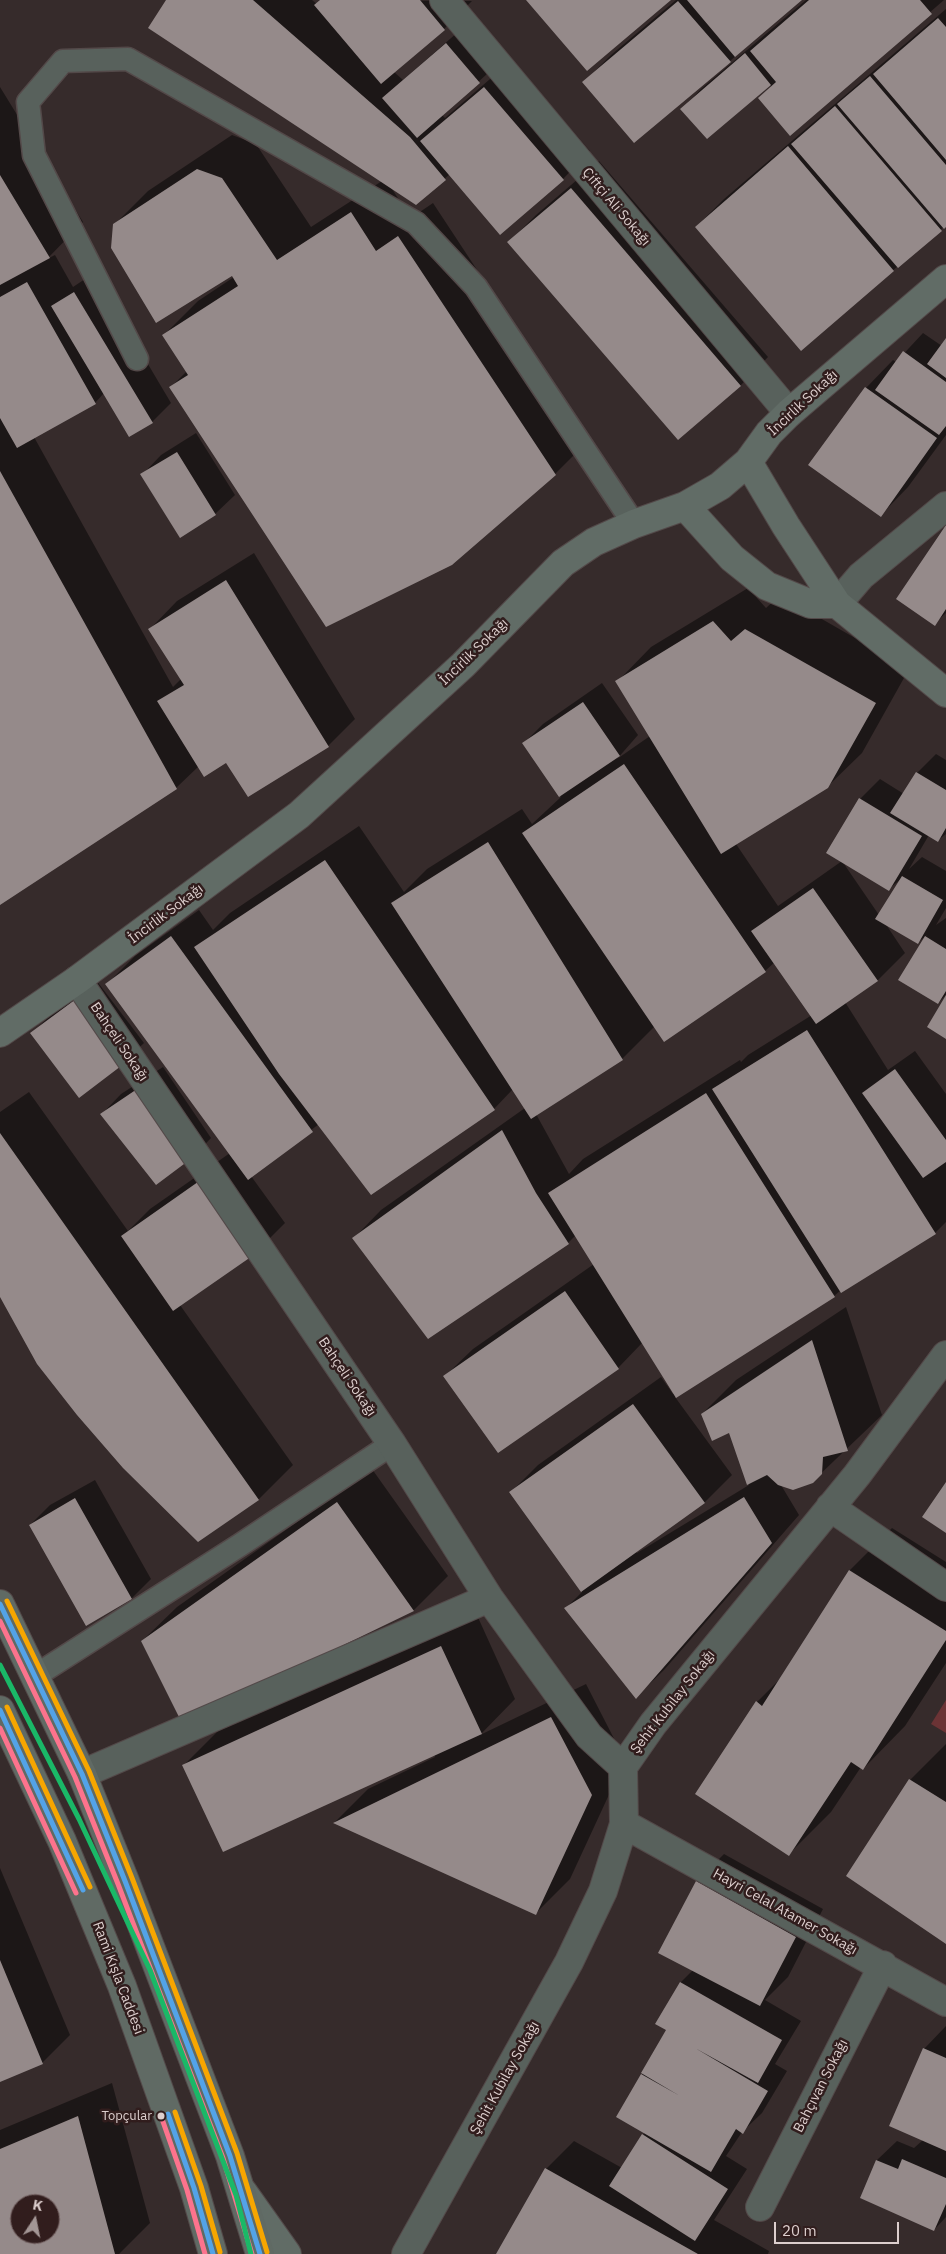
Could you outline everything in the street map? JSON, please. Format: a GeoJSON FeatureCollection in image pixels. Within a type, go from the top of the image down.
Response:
{"type":"FeatureCollection","features":[{"type":"Feature","properties":{"kind":"main road"},"geometry":{"type":"LineString","coordinates":[[0,1604],[82,1774],[125,1882],[241,2190],[260,2254]]}},
{"type":"Feature","properties":{"kind":"main road","name":"Rami Kışla Caddesi"},"geometry":{"type":"LineString","coordinates":[[0,1710],[62,1841],[122,1986],[190,2178],[213,2254]]}},
{"type":"Feature","properties":{"kind":"street","name":"Çiftçi Ali Sokağı"},"geometry":{"type":"LineString","coordinates":[[444,0],[789,413]]}},
{"type":"Feature","properties":{"kind":"street","name":"İncirlik Sokağı"},"geometry":{"type":"LineString","coordinates":[[0,1033],[77,980],[299,815],[463,665],[563,563],[594,542],[634,524],[685,506],[720,486],[748,462],[769,433],[789,413],[946,279]]}},
{"type":"Feature","properties":{"kind":"street"},"geometry":{"type":"LineString","coordinates":[[748,462],[786,526],[837,604],[946,693]]}},
{"type":"Feature","properties":{"kind":"street"},"geometry":{"type":"LineString","coordinates":[[685,506],[732,558],[767,586],[811,604],[837,604],[861,576],[946,506]]}},
{"type":"Feature","properties":{"kind":"street","name":"Bahçeli Sokağı"},"geometry":{"type":"LineString","coordinates":[[77,980],[392,1444],[489,1598],[589,1736],[623,1767]]}},
{"type":"Feature","properties":{"kind":"street","name":"Şehit Kubilay Sokağı"},"geometry":{"type":"LineString","coordinates":[[406,2254],[569,1962],[602,1891],[624,1824],[623,1767],[653,1724],[857,1475],[946,1355]]}},
{"type":"Feature","properties":{"kind":"street"},"geometry":{"type":"LineString","coordinates":[[830,1507],[946,1587]]}},
{"type":"Feature","properties":{"kind":"street"},"geometry":{"type":"LineString","coordinates":[[82,1774],[489,1598]]}},
{"type":"Feature","properties":{"kind":"street","name":"Hayri Celal Atamer Sokağı"},"geometry":{"type":"LineString","coordinates":[[624,1824],[946,2002]]}},
{"type":"Feature","properties":{"kind":"street","name":"Bahçıvan Sokağı"},"geometry":{"type":"LineString","coordinates":[[760,2207],[882,1965]]}},
{"type":"Feature","properties":{"kind":"street"},"geometry":{"type":"LineString","coordinates":[[241,2190],[287,2254]]}},
{"type":"Feature","properties":{"kind":"lane"},"geometry":{"type":"LineString","coordinates":[[137,359],[34,155],[28,102],[63,61],[128,58],[416,223],[476,287],[634,524]]}},
{"type":"Feature","properties":{"kind":"lane"},"geometry":{"type":"LineString","coordinates":[[35,1676],[240,1545],[392,1444]]}},
{"type":"Feature","properties":{"kind":"shaded area"},"geometry":{"type":"Polygon","coordinates":[[[946,1700],[946,1733],[931,1724],[946,1700]]]}},
{"type":"Feature","properties":{"kind":"building"},"geometry":{"type":"Polygon","coordinates":[[[166,0],[253,0],[410,137],[446,180],[416,205],[148,28],[166,0]]]}},
{"type":"Feature","properties":{"kind":"building"},"geometry":{"type":"Polygon","coordinates":[[[320,0],[420,0],[445,30],[381,84],[314,5],[320,0]]]}},
{"type":"Feature","properties":{"kind":"building"},"geometry":{"type":"Polygon","coordinates":[[[526,0],[671,0],[587,71],[526,0]]]}},
{"type":"Feature","properties":{"kind":"building"},"geometry":{"type":"Polygon","coordinates":[[[687,0],[802,0],[735,57],[687,0]]]}},
{"type":"Feature","properties":{"kind":"building"},"geometry":{"type":"Polygon","coordinates":[[[809,0],[920,0],[932,14],[790,136],[758,98],[776,82],[750,51],[809,0]]]}},
{"type":"Feature","properties":{"kind":"building"},"geometry":{"type":"Polygon","coordinates":[[[678,1],[731,62],[634,143],[582,82],[678,1]]]}},
{"type":"Feature","properties":{"kind":"building"},"geometry":{"type":"Polygon","coordinates":[[[938,18],[946,27],[946,160],[873,74],[938,18]]]}},
{"type":"Feature","properties":{"kind":"building"},"geometry":{"type":"Polygon","coordinates":[[[446,43],[480,83],[417,138],[382,98],[446,43]]]}},
{"type":"Feature","properties":{"kind":"building"},"geometry":{"type":"Polygon","coordinates":[[[745,53],[771,85],[707,139],[680,109],[745,53]]]}},
{"type":"Feature","properties":{"kind":"building"},"geometry":{"type":"Polygon","coordinates":[[[870,76],[946,165],[946,227],[944,229],[837,104],[870,76]]]}},
{"type":"Feature","properties":{"kind":"building"},"geometry":{"type":"Polygon","coordinates":[[[484,87],[564,180],[500,235],[420,141],[484,87]]]}},
{"type":"Feature","properties":{"kind":"building"},"geometry":{"type":"Polygon","coordinates":[[[835,106],[942,231],[898,268],[791,144],[835,106]]]}},
{"type":"Feature","properties":{"kind":"building"},"geometry":{"type":"Polygon","coordinates":[[[788,146],[894,271],[801,351],[695,227],[788,146]]]}},
{"type":"Feature","properties":{"kind":"building"},"geometry":{"type":"Polygon","coordinates":[[[197,169],[222,178],[277,260],[351,212],[376,251],[398,236],[556,475],[452,565],[326,627],[169,387],[188,375],[162,335],[238,286],[232,276],[156,323],[111,248],[113,224],[197,169]]]}},
{"type":"Feature","properties":{"kind":"building"},"geometry":{"type":"Polygon","coordinates":[[[0,175],[50,258],[0,285],[0,175]]]}},
{"type":"Feature","properties":{"kind":"building"},"geometry":{"type":"Polygon","coordinates":[[[571,188],[741,386],[678,440],[507,242],[571,188]]]}},
{"type":"Feature","properties":{"kind":"building"},"geometry":{"type":"Polygon","coordinates":[[[27,282],[96,404],[17,448],[0,418],[0,297],[27,282]]]}},
{"type":"Feature","properties":{"kind":"building"},"geometry":{"type":"Polygon","coordinates":[[[74,292],[153,423],[129,437],[51,306],[74,292]]]}},
{"type":"Feature","properties":{"kind":"building"},"geometry":{"type":"Polygon","coordinates":[[[946,338],[946,378],[927,364],[946,338]]]}},
{"type":"Feature","properties":{"kind":"building"},"geometry":{"type":"Polygon","coordinates":[[[903,351],[946,382],[946,426],[939,435],[875,390],[903,351]]]}},
{"type":"Feature","properties":{"kind":"building"},"geometry":{"type":"Polygon","coordinates":[[[865,387],[937,438],[881,517],[808,465],[865,387]]]}},
{"type":"Feature","properties":{"kind":"building"},"geometry":{"type":"Polygon","coordinates":[[[177,452],[216,515],[180,538],[140,474],[177,452]]]}},
{"type":"Feature","properties":{"kind":"building"},"geometry":{"type":"Polygon","coordinates":[[[0,471],[177,789],[0,905],[0,471]]]}},
{"type":"Feature","properties":{"kind":"building"},"geometry":{"type":"Polygon","coordinates":[[[946,525],[946,609],[935,626],[896,599],[946,525]]]}},
{"type":"Feature","properties":{"kind":"building"},"geometry":{"type":"Polygon","coordinates":[[[226,580],[329,747],[248,797],[226,763],[204,777],[157,701],[184,685],[148,629],[226,580]]]}},
{"type":"Feature","properties":{"kind":"building"},"geometry":{"type":"Polygon","coordinates":[[[713,621],[731,641],[745,629],[876,703],[828,788],[721,854],[615,681],[713,621]]]}},
{"type":"Feature","properties":{"kind":"building"},"geometry":{"type":"Polygon","coordinates":[[[583,702],[620,756],[559,797],[522,743],[583,702]]]}},
{"type":"Feature","properties":{"kind":"building"},"geometry":{"type":"Polygon","coordinates":[[[624,764],[766,972],[664,1042],[522,833],[624,764]]]}},
{"type":"Feature","properties":{"kind":"building"},"geometry":{"type":"Polygon","coordinates":[[[916,772],[946,790],[946,828],[938,842],[890,813],[916,772]]]}},
{"type":"Feature","properties":{"kind":"building"},"geometry":{"type":"Polygon","coordinates":[[[859,798],[922,836],[889,891],[826,853],[859,798]]]}},
{"type":"Feature","properties":{"kind":"building"},"geometry":{"type":"Polygon","coordinates":[[[488,842],[623,1060],[531,1119],[391,903],[488,842]]]}},
{"type":"Feature","properties":{"kind":"building"},"geometry":{"type":"Polygon","coordinates":[[[325,860],[495,1110],[371,1195],[279,1074],[194,947],[325,860]]]}},
{"type":"Feature","properties":{"kind":"building"},"geometry":{"type":"Polygon","coordinates":[[[902,876],[943,900],[918,944],[875,919],[902,876]]]}},
{"type":"Feature","properties":{"kind":"building"},"geometry":{"type":"Polygon","coordinates":[[[813,888],[878,981],[816,1024],[751,931],[813,888]]]}},
{"type":"Feature","properties":{"kind":"building"},"geometry":{"type":"Polygon","coordinates":[[[171,936],[313,1132],[248,1180],[105,984],[171,936]]]}},
{"type":"Feature","properties":{"kind":"building"},"geometry":{"type":"Polygon","coordinates":[[[925,936],[946,949],[946,991],[938,1004],[898,980],[925,936]]]}},
{"type":"Feature","properties":{"kind":"building"},"geometry":{"type":"Polygon","coordinates":[[[946,995],[946,1039],[927,1027],[946,995]]]}},
{"type":"Feature","properties":{"kind":"building"},"geometry":{"type":"Polygon","coordinates":[[[76,999],[125,1063],[79,1098],[30,1033],[76,999]]]}},
{"type":"Feature","properties":{"kind":"building"},"geometry":{"type":"Polygon","coordinates":[[[807,1030],[936,1234],[841,1293],[712,1089],[807,1030]]]}},
{"type":"Feature","properties":{"kind":"building"},"geometry":{"type":"Polygon","coordinates":[[[895,1069],[946,1140],[946,1162],[923,1178],[862,1093],[895,1069]]]}},
{"type":"Feature","properties":{"kind":"building"},"geometry":{"type":"Polygon","coordinates":[[[143,1085],[192,1158],[156,1185],[100,1114],[143,1085]]]}},
{"type":"Feature","properties":{"kind":"building"},"geometry":{"type":"Polygon","coordinates":[[[706,1093],[835,1297],[676,1398],[548,1193],[706,1093]]]}},
{"type":"Feature","properties":{"kind":"building"},"geometry":{"type":"Polygon","coordinates":[[[502,1130],[536,1193],[569,1244],[428,1339],[352,1238],[502,1130]]]}},
{"type":"Feature","properties":{"kind":"building"},"geometry":{"type":"Polygon","coordinates":[[[0,1133],[259,1500],[198,1542],[123,1468],[77,1415],[37,1364],[0,1297],[0,1133]]]}},
{"type":"Feature","properties":{"kind":"building"},"geometry":{"type":"Polygon","coordinates":[[[205,1177],[258,1252],[173,1311],[121,1236],[205,1177]]]}},
{"type":"Feature","properties":{"kind":"building"},"geometry":{"type":"Polygon","coordinates":[[[565,1291],[619,1369],[498,1453],[443,1376],[565,1291]]]}},
{"type":"Feature","properties":{"kind":"building"},"geometry":{"type":"Polygon","coordinates":[[[812,1340],[848,1451],[823,1457],[822,1474],[813,1483],[793,1490],[778,1485],[767,1475],[747,1485],[729,1433],[712,1441],[701,1414],[812,1340]]]}},
{"type":"Feature","properties":{"kind":"building"},"geometry":{"type":"Polygon","coordinates":[[[633,1404],[705,1503],[581,1592],[509,1492],[633,1404]]]}},
{"type":"Feature","properties":{"kind":"building"},"geometry":{"type":"Polygon","coordinates":[[[946,1482],[946,1533],[922,1517],[946,1482]]]}},
{"type":"Feature","properties":{"kind":"building"},"geometry":{"type":"Polygon","coordinates":[[[744,1497],[772,1543],[636,1699],[564,1608],[744,1497]]]}},
{"type":"Feature","properties":{"kind":"building"},"geometry":{"type":"Polygon","coordinates":[[[75,1498],[132,1599],[86,1626],[29,1525],[75,1498]]]}},
{"type":"Feature","properties":{"kind":"building"},"geometry":{"type":"Polygon","coordinates":[[[337,1502],[414,1611],[182,1723],[141,1641],[337,1502]]]}},
{"type":"Feature","properties":{"kind":"building"},"geometry":{"type":"Polygon","coordinates":[[[849,1570],[946,1631],[946,1640],[863,1770],[851,1762],[789,1856],[695,1794],[756,1701],[762,1706],[849,1570]]]}},
{"type":"Feature","properties":{"kind":"building"},"geometry":{"type":"Polygon","coordinates":[[[441,1646],[482,1734],[223,1852],[182,1765],[441,1646]]]}},
{"type":"Feature","properties":{"kind":"building"},"geometry":{"type":"Polygon","coordinates":[[[551,1717],[592,1795],[536,1915],[333,1823],[551,1717]]]}},
{"type":"Feature","properties":{"kind":"building"},"geometry":{"type":"Polygon","coordinates":[[[909,1779],[946,1802],[946,1944],[846,1876],[909,1779]]]}},
{"type":"Feature","properties":{"kind":"building"},"geometry":{"type":"Polygon","coordinates":[[[696,1881],[796,1937],[760,2006],[658,1953],[696,1881]]]}},
{"type":"Feature","properties":{"kind":"building"},"geometry":{"type":"Polygon","coordinates":[[[0,1960],[43,2064],[0,2082],[0,1960]]]}},
{"type":"Feature","properties":{"kind":"building"},"geometry":{"type":"Polygon","coordinates":[[[680,1982],[782,2040],[758,2083],[695,2048],[768,2091],[743,2134],[736,2129],[711,2172],[616,2117],[641,2074],[680,2096],[641,2073],[666,2030],[655,2024],[680,1982]]]}},
{"type":"Feature","properties":{"kind":"building"},"geometry":{"type":"Polygon","coordinates":[[[923,2048],[946,2058],[946,2151],[889,2126],[923,2048]]]}},
{"type":"Feature","properties":{"kind":"building"},"geometry":{"type":"Polygon","coordinates":[[[78,2116],[115,2254],[0,2254],[0,2149],[78,2116]]]}},
{"type":"Feature","properties":{"kind":"building"},"geometry":{"type":"Polygon","coordinates":[[[642,2134],[728,2189],[695,2241],[609,2186],[642,2134]]]}},
{"type":"Feature","properties":{"kind":"building"},"geometry":{"type":"Polygon","coordinates":[[[902,2159],[946,2178],[946,2204],[934,2231],[860,2198],[876,2160],[898,2169],[902,2159]]]}},
{"type":"Feature","properties":{"kind":"building"},"geometry":{"type":"Polygon","coordinates":[[[545,2168],[698,2254],[496,2254],[545,2168]]]}},
{"type":"Feature","properties":{"kind":"transit line"},"geometry":{"type":"LineString","coordinates":[[7,1601],[89,1771],[132,1878],[237,2153],[267,2252]]}},
{"type":"Feature","properties":{"kind":"transit line"},"geometry":{"type":"LineString","coordinates":[[0,1604],[82,1774],[125,1881],[230,2156],[260,2254]]}},
{"type":"Feature","properties":{"kind":"transit line"},"geometry":{"type":"LineString","coordinates":[[0,1621],[75,1777],[118,1884],[223,2158],[252,2254]]}},
{"type":"Feature","properties":{"kind":"transit line"},"geometry":{"type":"LineString","coordinates":[[0,1665],[79,1819],[150,1970],[236,2195],[251,2254]]}},
{"type":"Feature","properties":{"kind":"transit line"},"geometry":{"type":"LineString","coordinates":[[7,1707],[90,1887]]}},
{"type":"Feature","properties":{"kind":"transit line"},"geometry":{"type":"LineString","coordinates":[[0,1710],[83,1890]]}},
{"type":"Feature","properties":{"kind":"transit line"},"geometry":{"type":"LineString","coordinates":[[0,1728],[76,1893]]}},
{"type":"Feature","properties":{"kind":"transit line"},"geometry":{"type":"LineString","coordinates":[[175,2112],[201,2186],[220,2252]]}},
{"type":"Feature","properties":{"kind":"transit line"},"geometry":{"type":"LineString","coordinates":[[168,2114],[194,2188],[213,2254]]}},
{"type":"Feature","properties":{"kind":"transit line"},"geometry":{"type":"LineString","coordinates":[[161,2116],[187,2190],[205,2254]]}},
{"type":"Feature","properties":{"kind":"place","name":"Topçular"},"geometry":{"type":"Point","coordinates":[161,2116]}}]}
